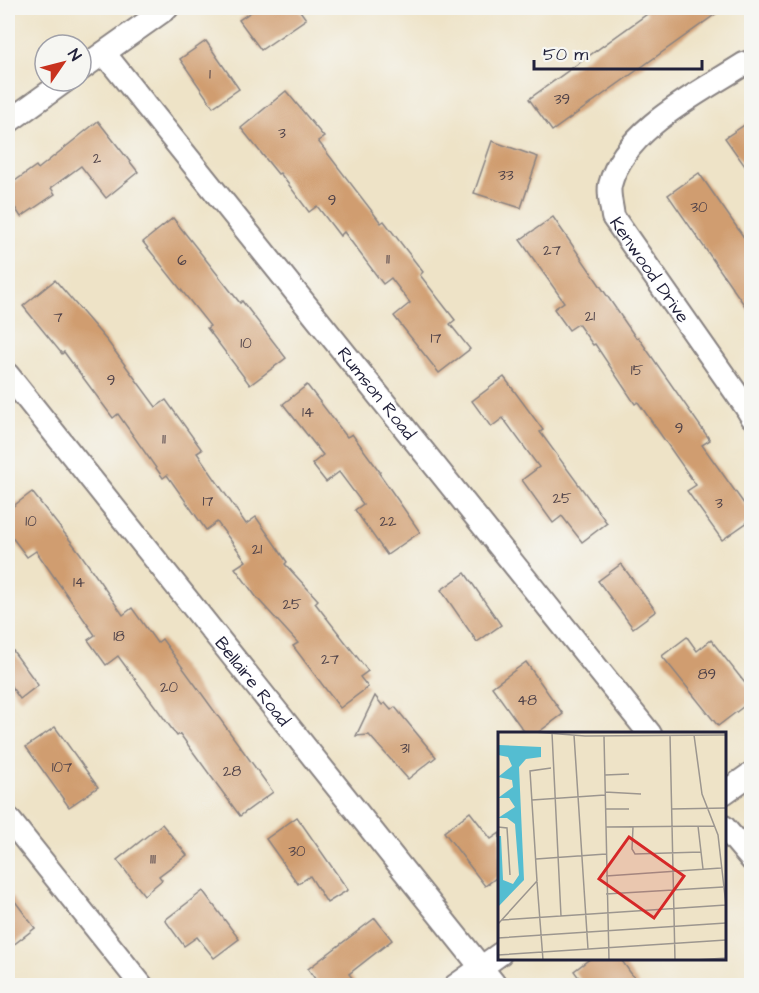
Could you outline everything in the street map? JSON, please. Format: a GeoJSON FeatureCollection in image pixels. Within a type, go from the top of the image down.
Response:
{"type":"FeatureCollection","features":[{"type":"Feature","properties":{"kind":"street"},"geometry":{"type":"LineString","coordinates":[[93,61],[167,8]]}},
{"type":"Feature","properties":{"kind":"street","name":"Rumson Road"},"geometry":{"type":"LineString","coordinates":[[104,53],[648,732]]}},
{"type":"Feature","properties":{"kind":"street","name":"Kenwood Drive"},"geometry":{"type":"LineString","coordinates":[[750,409],[613,217],[609,187],[618,164],[639,136],[671,111],[752,61]]}},
{"type":"Feature","properties":{"kind":"street"},"geometry":{"type":"LineString","coordinates":[[8,122],[48,93]]}},
{"type":"Feature","properties":{"kind":"street","name":"Bellaire Road"},"geometry":{"type":"LineString","coordinates":[[8,375],[490,960],[496,986]]}},
{"type":"Feature","properties":{"kind":"street"},"geometry":{"type":"LineString","coordinates":[[726,792],[752,773]]}},
{"type":"Feature","properties":{"kind":"street"},"geometry":{"type":"LineString","coordinates":[[8,818],[142,986]]}},
{"type":"Feature","properties":{"kind":"street"},"geometry":{"type":"LineString","coordinates":[[726,829],[752,860]]}},
{"type":"Feature","properties":{"kind":"street"},"geometry":{"type":"LineString","coordinates":[[455,986],[490,960]]}},
{"type":"Feature","properties":{"kind":"building"},"geometry":{"type":"Polygon","coordinates":[[[257,8],[298,8],[306,19],[261,50],[239,20],[257,8]]]}},
{"type":"Feature","properties":{"kind":"building"},"geometry":{"type":"Polygon","coordinates":[[[642,8],[724,8],[552,131],[529,99],[647,14],[642,8]]]}},
{"type":"Feature","properties":{"kind":"building"},"geometry":{"type":"Polygon","coordinates":[[[206,41],[239,89],[213,107],[180,59],[206,41]]]}},
{"type":"Feature","properties":{"kind":"building"},"geometry":{"type":"Polygon","coordinates":[[[286,91],[324,137],[318,141],[381,223],[384,221],[423,272],[420,275],[455,320],[450,324],[470,349],[439,373],[394,316],[410,303],[391,278],[383,284],[344,232],[340,236],[317,206],[309,212],[280,173],[278,174],[241,128],[286,91]]]}},
{"type":"Feature","properties":{"kind":"building"},"geometry":{"type":"Polygon","coordinates":[[[752,120],[752,176],[725,138],[752,120]]]}},
{"type":"Feature","properties":{"kind":"building"},"geometry":{"type":"Polygon","coordinates":[[[98,121],[138,172],[106,198],[81,166],[51,188],[55,194],[21,217],[8,197],[8,186],[36,166],[38,169],[98,121]]]}},
{"type":"Feature","properties":{"kind":"building"},"geometry":{"type":"Polygon","coordinates":[[[492,141],[538,157],[521,208],[474,193],[492,141]]]}},
{"type":"Feature","properties":{"kind":"building"},"geometry":{"type":"Polygon","coordinates":[[[699,173],[752,249],[752,316],[668,195],[699,173]]]}},
{"type":"Feature","properties":{"kind":"building"},"geometry":{"type":"Polygon","coordinates":[[[553,217],[710,440],[702,445],[752,515],[752,519],[722,540],[687,491],[696,485],[638,402],[635,404],[595,344],[593,345],[578,324],[569,330],[554,309],[564,302],[520,240],[553,217]]]}},
{"type":"Feature","properties":{"kind":"building"},"geometry":{"type":"Polygon","coordinates":[[[173,218],[286,358],[250,385],[207,328],[210,326],[143,242],[173,218]]]}},
{"type":"Feature","properties":{"kind":"building"},"geometry":{"type":"Polygon","coordinates":[[[55,280],[108,342],[156,407],[166,400],[202,450],[197,453],[246,524],[256,517],[287,562],[285,564],[318,600],[315,603],[368,671],[360,677],[368,687],[340,708],[293,646],[298,643],[257,598],[235,568],[246,561],[217,522],[206,530],[167,475],[163,478],[118,414],[113,418],[64,352],[62,354],[23,306],[55,280]]]}},
{"type":"Feature","properties":{"kind":"building"},"geometry":{"type":"Polygon","coordinates":[[[504,377],[543,430],[540,432],[607,523],[582,542],[562,516],[553,523],[522,480],[539,467],[503,418],[491,427],[472,401],[504,377]]]}},
{"type":"Feature","properties":{"kind":"building"},"geometry":{"type":"Polygon","coordinates":[[[307,385],[347,437],[352,434],[420,532],[387,555],[355,510],[363,504],[339,472],[326,482],[312,464],[323,455],[283,404],[307,385]]]}},
{"type":"Feature","properties":{"kind":"building"},"geometry":{"type":"Polygon","coordinates":[[[32,492],[80,553],[123,615],[132,608],[157,643],[162,639],[273,792],[240,816],[180,734],[177,736],[118,656],[106,665],[88,640],[95,635],[36,551],[27,557],[8,532],[8,510],[32,492]]]}},
{"type":"Feature","properties":{"kind":"building"},"geometry":{"type":"Polygon","coordinates":[[[621,564],[656,611],[633,628],[598,581],[621,564]]]}},
{"type":"Feature","properties":{"kind":"building"},"geometry":{"type":"Polygon","coordinates":[[[465,573],[501,625],[477,642],[441,590],[465,573]]]}},
{"type":"Feature","properties":{"kind":"building"},"geometry":{"type":"Polygon","coordinates":[[[687,637],[697,651],[711,640],[752,692],[752,700],[718,726],[662,656],[687,637]]]}},
{"type":"Feature","properties":{"kind":"building"},"geometry":{"type":"Polygon","coordinates":[[[8,644],[38,685],[20,699],[8,682],[8,644]]]}},
{"type":"Feature","properties":{"kind":"building"},"geometry":{"type":"Polygon","coordinates":[[[526,662],[563,714],[539,732],[525,732],[492,687],[526,662]]]}},
{"type":"Feature","properties":{"kind":"building"},"geometry":{"type":"Polygon","coordinates":[[[375,696],[382,705],[385,703],[391,710],[395,707],[436,757],[408,779],[369,735],[356,736],[375,696]]]}},
{"type":"Feature","properties":{"kind":"building"},"geometry":{"type":"Polygon","coordinates":[[[55,727],[98,787],[69,807],[26,747],[55,727]]]}},
{"type":"Feature","properties":{"kind":"building"},"geometry":{"type":"Polygon","coordinates":[[[470,812],[491,839],[498,834],[498,876],[485,886],[444,832],[470,812]]]}},
{"type":"Feature","properties":{"kind":"building"},"geometry":{"type":"Polygon","coordinates":[[[297,817],[348,890],[327,903],[310,876],[298,884],[266,839],[297,817]]]}},
{"type":"Feature","properties":{"kind":"building"},"geometry":{"type":"Polygon","coordinates":[[[162,824],[187,855],[159,876],[162,880],[144,895],[117,860],[162,824]]]}},
{"type":"Feature","properties":{"kind":"building"},"geometry":{"type":"Polygon","coordinates":[[[203,891],[239,939],[214,958],[197,937],[184,946],[165,920],[203,891]]]}},
{"type":"Feature","properties":{"kind":"building"},"geometry":{"type":"Polygon","coordinates":[[[8,892],[35,928],[8,949],[8,892]]]}},
{"type":"Feature","properties":{"kind":"building"},"geometry":{"type":"Polygon","coordinates":[[[375,918],[392,940],[349,974],[358,986],[320,986],[308,969],[375,918]]]}},
{"type":"Feature","properties":{"kind":"building"},"geometry":{"type":"Polygon","coordinates":[[[588,960],[621,960],[640,986],[585,986],[574,971],[588,960]]]}}]}
